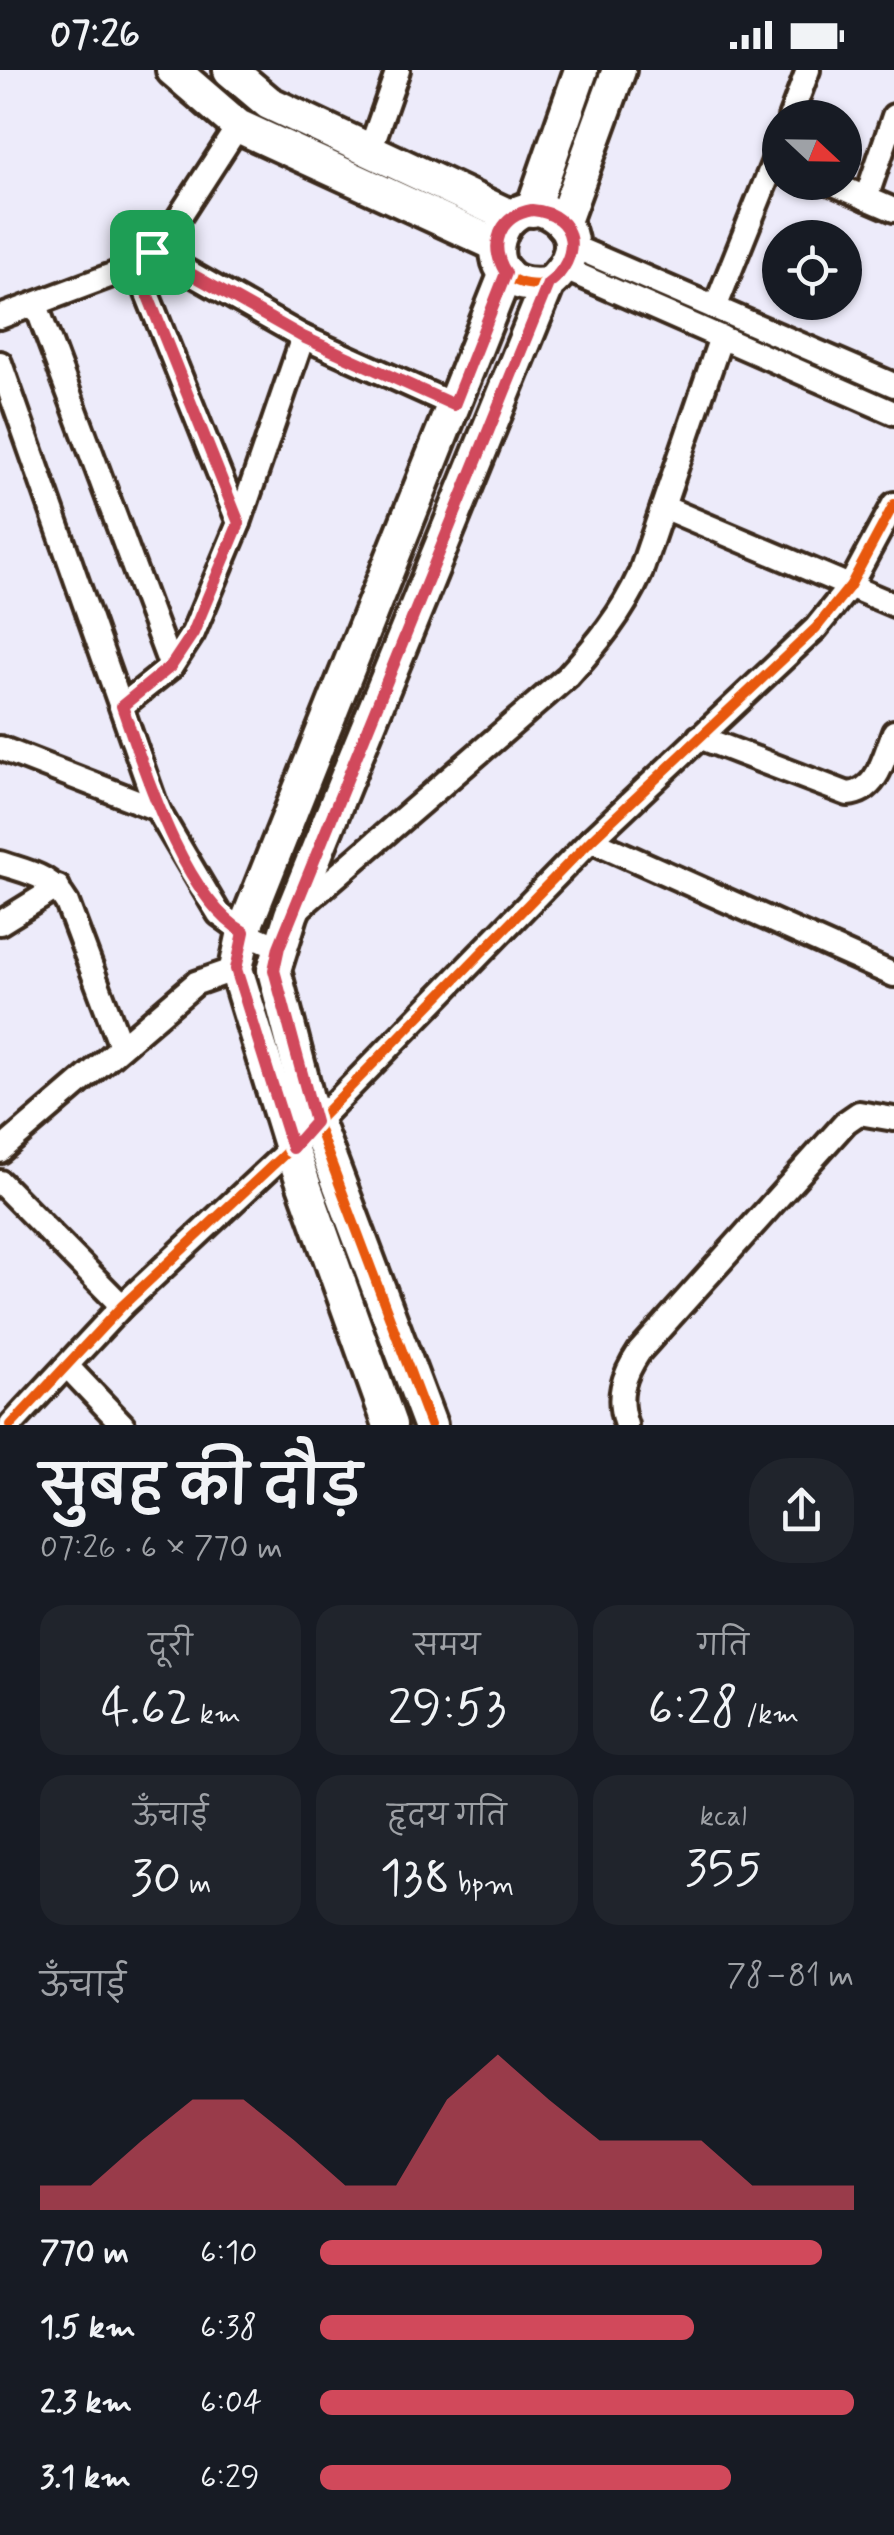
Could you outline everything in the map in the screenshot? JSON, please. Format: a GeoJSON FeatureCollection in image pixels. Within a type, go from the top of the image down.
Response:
{"type":"FeatureCollection","features":[{"type":"Feature","properties":{"kind":"street"},"geometry":{"type":"LineString","coordinates":[[173,70],[238,126],[512,236]]}},
{"type":"Feature","properties":{"kind":"street"},"geometry":{"type":"LineString","coordinates":[[230,70],[269,103],[370,150],[512,236],[526,284],[562,256]]}},
{"type":"Feature","properties":{"kind":"street"},"geometry":{"type":"LineString","coordinates":[[370,150],[398,70]]}},
{"type":"Feature","properties":{"kind":"street"},"geometry":{"type":"LineString","coordinates":[[390,1425],[292,1148],[236,969],[244,932],[454,405],[512,236],[581,70]]}},
{"type":"Feature","properties":{"kind":"street"},"geometry":{"type":"LineString","coordinates":[[430,1425],[315,1122],[274,970],[291,916],[562,256],[619,70]]}},
{"type":"Feature","properties":{"kind":"street"},"geometry":{"type":"LineString","coordinates":[[797,100],[808,70]]}},
{"type":"Feature","properties":{"kind":"street"},"geometry":{"type":"LineString","coordinates":[[866,198],[894,116]]}},
{"type":"Feature","properties":{"kind":"street"},"geometry":{"type":"LineString","coordinates":[[0,317],[144,259],[167,236],[238,126]]}},
{"type":"Feature","properties":{"kind":"street"},"geometry":{"type":"LineString","coordinates":[[715,308],[762,194]]}},
{"type":"Feature","properties":{"kind":"street"},"geometry":{"type":"LineString","coordinates":[[862,196],[894,210]]}},
{"type":"Feature","properties":{"kind":"street"},"geometry":{"type":"LineString","coordinates":[[512,236],[544,211],[562,256],[721,337],[894,413]]}},
{"type":"Feature","properties":{"kind":"street"},"geometry":{"type":"LineString","coordinates":[[562,256],[715,308],[894,385]]}},
{"type":"Feature","properties":{"kind":"street"},"geometry":{"type":"LineString","coordinates":[[144,259],[454,405]]}},
{"type":"Feature","properties":{"kind":"street"},"geometry":{"type":"LineString","coordinates":[[144,259],[239,523]]}},
{"type":"Feature","properties":{"kind":"street"},"geometry":{"type":"LineString","coordinates":[[36,305],[171,666]]}},
{"type":"Feature","properties":{"kind":"street"},"geometry":{"type":"LineString","coordinates":[[122,706],[171,666],[193,633],[239,523],[303,337]]}},
{"type":"Feature","properties":{"kind":"street"},"geometry":{"type":"LineString","coordinates":[[291,916],[568,676],[606,635],[627,604],[640,574],[721,337]]}},
{"type":"Feature","properties":{"kind":"street"},"geometry":{"type":"LineString","coordinates":[[0,363],[157,810],[227,923],[279,947]]}},
{"type":"Feature","properties":{"kind":"street"},"geometry":{"type":"LineString","coordinates":[[11,1425],[122,1306],[292,1148],[591,840],[816,628],[850,586],[894,504]]}},
{"type":"Feature","properties":{"kind":"street"},"geometry":{"type":"LineString","coordinates":[[663,507],[894,605]]}},
{"type":"Feature","properties":{"kind":"street"},"geometry":{"type":"LineString","coordinates":[[0,724],[5,749],[157,810]]}},
{"type":"Feature","properties":{"kind":"street"},"geometry":{"type":"LineString","coordinates":[[700,737],[848,794],[861,794],[872,784],[894,732]]}},
{"type":"Feature","properties":{"kind":"street"},"geometry":{"type":"LineString","coordinates":[[591,840],[894,975]]}},
{"type":"Feature","properties":{"kind":"street"},"geometry":{"type":"LineString","coordinates":[[0,863],[46,878],[58,887],[121,1047]]}},
{"type":"Feature","properties":{"kind":"street"},"geometry":{"type":"LineString","coordinates":[[0,924],[58,887]]}},
{"type":"Feature","properties":{"kind":"street"},"geometry":{"type":"LineString","coordinates":[[0,1151],[196,983],[236,969]]}},
{"type":"Feature","properties":{"kind":"street"},"geometry":{"type":"LineString","coordinates":[[626,1425],[620,1389],[638,1352],[846,1122],[859,1113],[894,1119]]}},
{"type":"Feature","properties":{"kind":"street"},"geometry":{"type":"LineString","coordinates":[[0,1182],[122,1306]]}},
{"type":"Feature","properties":{"kind":"street"},"geometry":{"type":"LineString","coordinates":[[67,1366],[123,1425]]}},
{"type":"Feature","properties":{"kind":"cycle path"},"geometry":{"type":"LineString","coordinates":[[430,1425],[307,1098],[274,970],[291,915],[548,284],[562,269],[570,252],[570,234],[557,218],[537,209],[520,212],[507,223],[499,239],[498,257],[505,272],[521,283],[548,284]]}},
{"type":"Feature","properties":{"kind":"cycle path"},"geometry":{"type":"LineString","coordinates":[[11,1425],[122,1306],[291,1148],[591,840],[816,628],[850,586],[894,504]]}},
{"type":"Feature","properties":{"kind":"route"},"geometry":{"type":"LineString","coordinates":[[544,211],[564,224],[572,246],[566,267],[548,284],[279,947],[274,970],[315,1122],[292,1148],[236,969],[244,932],[219,914],[157,810],[122,706],[171,666],[193,633],[239,523],[136,266],[152,252],[303,337],[454,405],[506,273],[496,252],[504,225],[520,212],[544,211]]}}]}
